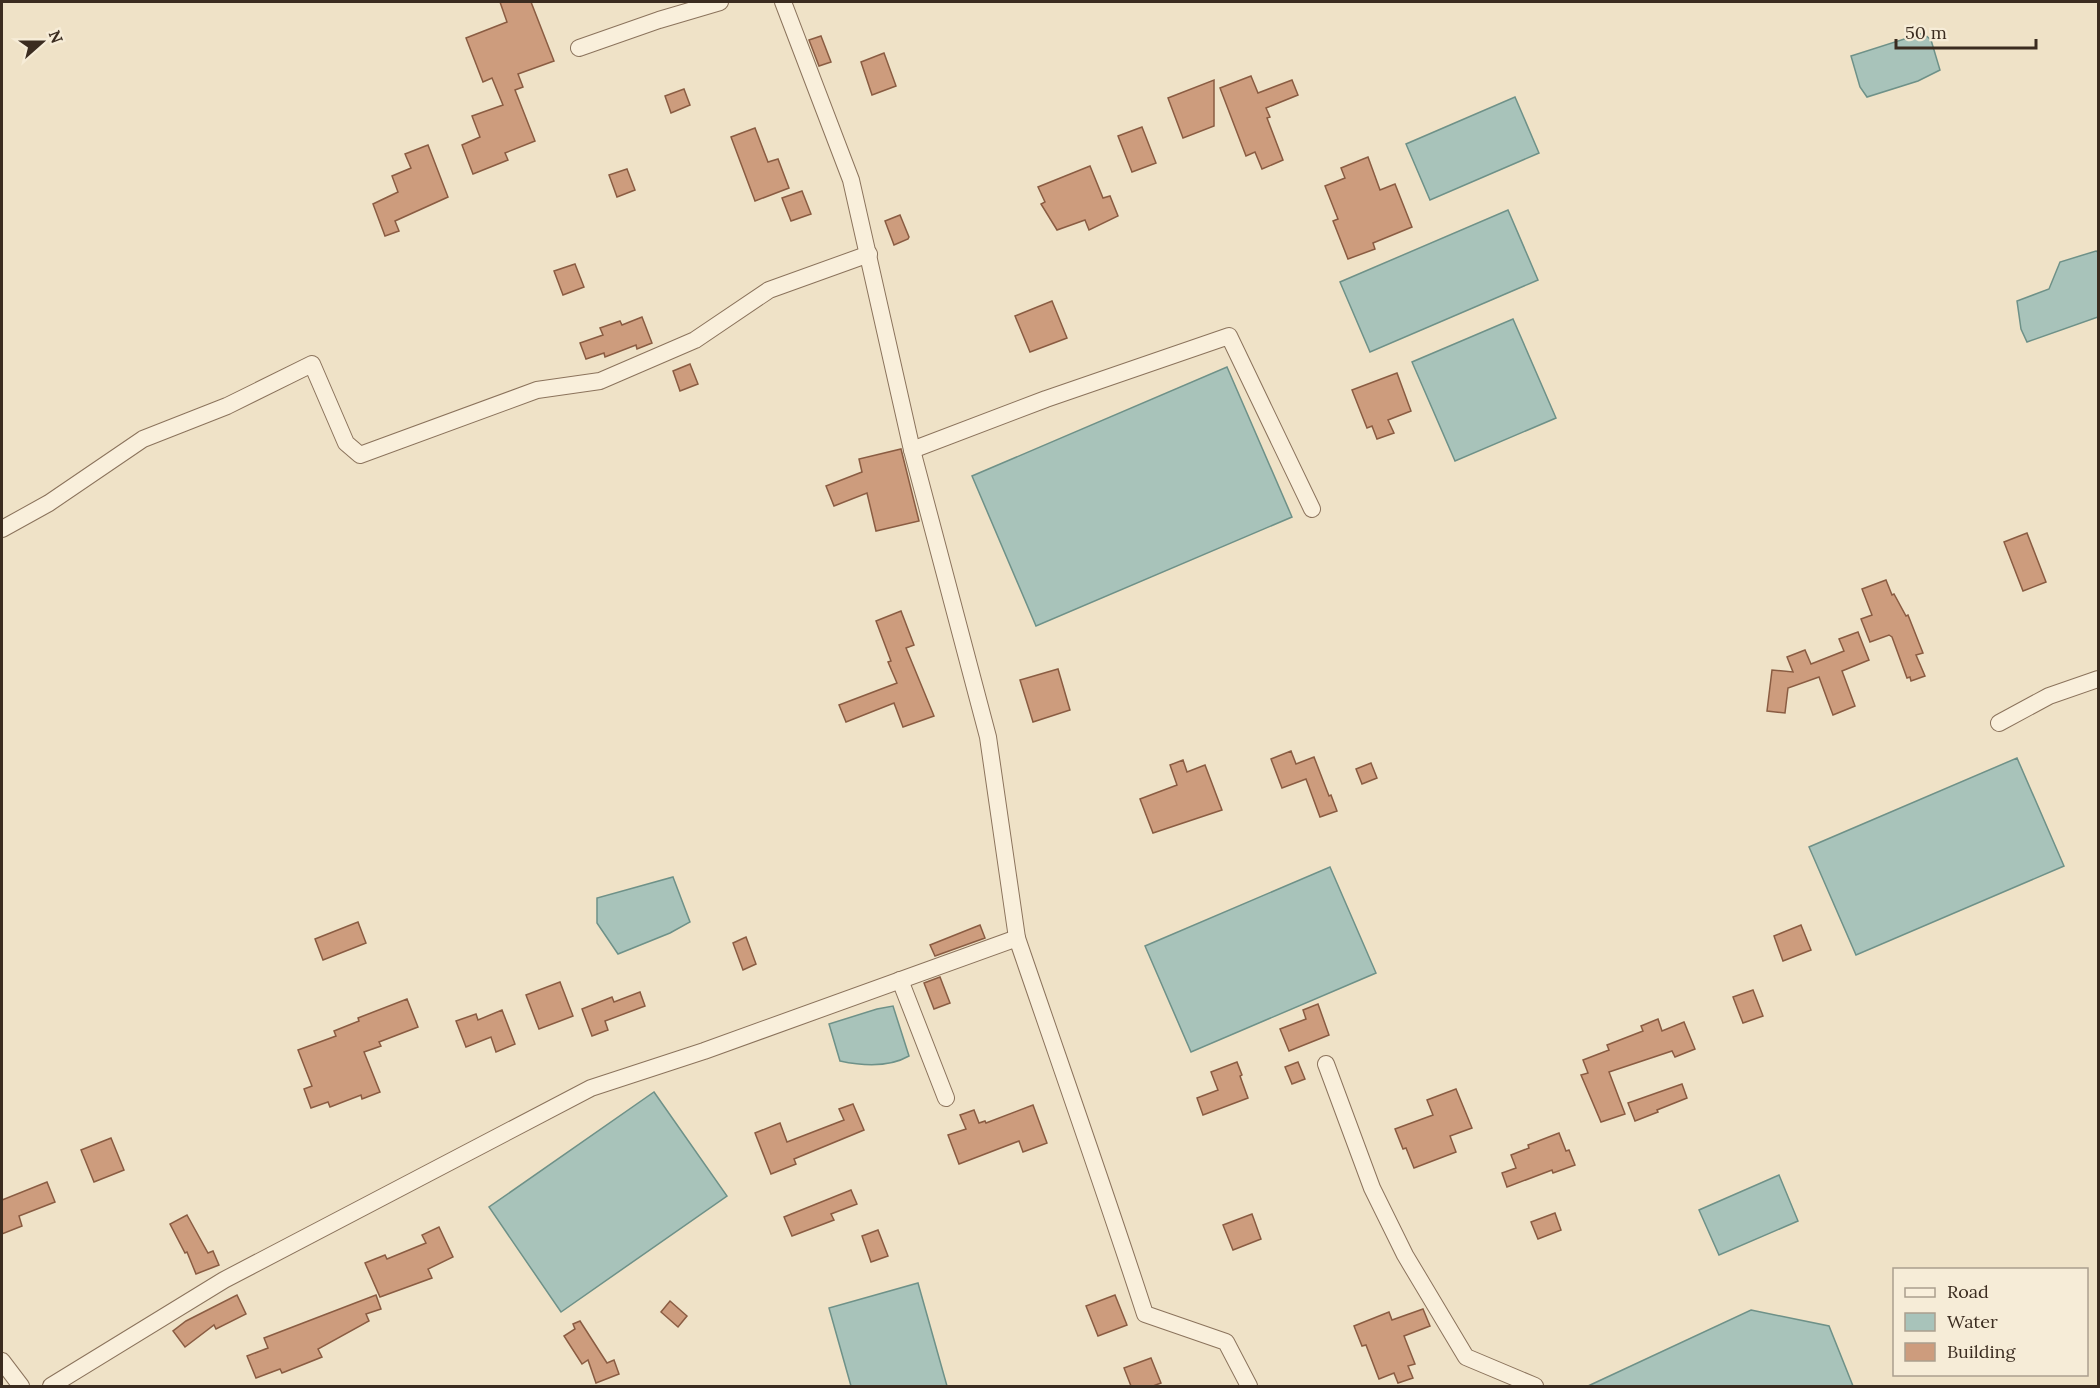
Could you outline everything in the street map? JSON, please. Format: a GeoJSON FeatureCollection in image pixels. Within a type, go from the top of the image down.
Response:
{"type":"FeatureCollection","features":[{"type":"Feature","properties":{"kind":"street"},"geometry":{"type":"LineString","coordinates":[[579,48],[659,20],[720,2]]}},
{"type":"Feature","properties":{"kind":"street"},"geometry":{"type":"LineString","coordinates":[[783,2],[851,180],[912,450],[988,737],[1017,938],[1101,1178],[1144,1314],[1227,1342],[1249,1386]]}},
{"type":"Feature","properties":{"kind":"street"},"geometry":{"type":"LineString","coordinates":[[2,529],[49,503],[143,439],[227,406],[312,364],[346,443],[360,455],[537,390],[600,381],[696,340],[769,290],[868,254]]}},
{"type":"Feature","properties":{"kind":"street"},"geometry":{"type":"LineString","coordinates":[[912,450],[1046,399],[1229,336],[1312,509]]}},
{"type":"Feature","properties":{"kind":"street"},"geometry":{"type":"LineString","coordinates":[[1999,723],[2049,696],[2098,679]]}},
{"type":"Feature","properties":{"kind":"street"},"geometry":{"type":"LineString","coordinates":[[51,1386],[224,1280],[591,1088],[704,1051],[1017,938]]}},
{"type":"Feature","properties":{"kind":"street"},"geometry":{"type":"LineString","coordinates":[[900,980],[946,1098]]}},
{"type":"Feature","properties":{"kind":"street"},"geometry":{"type":"LineString","coordinates":[[1326,1064],[1372,1188],[1405,1255],[1466,1357],[1535,1386]]}},
{"type":"Feature","properties":{"kind":"street"},"geometry":{"type":"LineString","coordinates":[[2,1361],[21,1386]]}},
{"type":"Feature","properties":{"kind":"water"},"geometry":{"type":"Polygon","coordinates":[[[1923,33],[1931,40],[1940,70],[1918,81],[1867,97],[1860,87],[1851,56],[1923,33]]]}},
{"type":"Feature","properties":{"kind":"water"},"geometry":{"type":"Polygon","coordinates":[[[1515,97],[1539,153],[1430,200],[1406,144],[1515,97]]]}},
{"type":"Feature","properties":{"kind":"water"},"geometry":{"type":"Polygon","coordinates":[[[1508,210],[1538,280],[1370,352],[1340,282],[1508,210]]]}},
{"type":"Feature","properties":{"kind":"water"},"geometry":{"type":"Polygon","coordinates":[[[2098,252],[2098,317],[2027,342],[2021,329],[2017,301],[2049,289],[2060,262],[2098,252]]]}},
{"type":"Feature","properties":{"kind":"water"},"geometry":{"type":"Polygon","coordinates":[[[1513,319],[1556,418],[1455,461],[1412,362],[1513,319]]]}},
{"type":"Feature","properties":{"kind":"water"},"geometry":{"type":"Polygon","coordinates":[[[1227,367],[1292,517],[1036,626],[972,476],[1227,367]]]}},
{"type":"Feature","properties":{"kind":"water"},"geometry":{"type":"Polygon","coordinates":[[[2017,758],[2064,866],[1856,955],[1809,847],[2017,758]]]}},
{"type":"Feature","properties":{"kind":"water"},"geometry":{"type":"Polygon","coordinates":[[[1330,867],[1376,973],[1191,1052],[1145,946],[1330,867]]]}},
{"type":"Feature","properties":{"kind":"water"},"geometry":{"type":"Polygon","coordinates":[[[673,877],[690,922],[670,933],[618,954],[597,923],[597,898],[673,877]]]}},
{"type":"Feature","properties":{"kind":"water"},"geometry":{"type":"Polygon","coordinates":[[[893,1006],[909,1056],[893,1063],[875,1065],[840,1061],[829,1024],[893,1006]]]}},
{"type":"Feature","properties":{"kind":"water"},"geometry":{"type":"Polygon","coordinates":[[[654,1092],[727,1196],[561,1312],[489,1207],[654,1092]]]}},
{"type":"Feature","properties":{"kind":"water"},"geometry":{"type":"Polygon","coordinates":[[[1779,1175],[1798,1221],[1719,1255],[1699,1210],[1779,1175]]]}},
{"type":"Feature","properties":{"kind":"water"},"geometry":{"type":"Polygon","coordinates":[[[918,1283],[947,1386],[851,1386],[829,1308],[918,1283]]]}},
{"type":"Feature","properties":{"kind":"water"},"geometry":{"type":"Polygon","coordinates":[[[1751,1310],[1829,1326],[1853,1386],[1588,1386],[1751,1310]]]}},
{"type":"Feature","properties":{"kind":"building"},"geometry":{"type":"Polygon","coordinates":[[[500,2],[531,2],[554,61],[518,74],[523,87],[515,90],[535,141],[505,153],[508,160],[473,174],[462,145],[480,137],[472,116],[503,105],[492,78],[483,82],[466,38],[507,22],[500,2]]]}},
{"type":"Feature","properties":{"kind":"building"},"geometry":{"type":"Polygon","coordinates":[[[821,36],[831,62],[819,66],[809,40],[821,36]]]}},
{"type":"Feature","properties":{"kind":"building"},"geometry":{"type":"Polygon","coordinates":[[[884,53],[896,86],[872,95],[861,62],[884,53]]]}},
{"type":"Feature","properties":{"kind":"building"},"geometry":{"type":"Polygon","coordinates":[[[1251,76],[1258,93],[1292,80],[1298,95],[1266,108],[1270,117],[1267,118],[1283,160],[1262,169],[1255,152],[1246,156],[1220,88],[1251,76]]]}},
{"type":"Feature","properties":{"kind":"building"},"geometry":{"type":"Polygon","coordinates":[[[1214,80],[1214,126],[1183,138],[1168,98],[1214,80]]]}},
{"type":"Feature","properties":{"kind":"building"},"geometry":{"type":"Polygon","coordinates":[[[684,89],[690,105],[671,113],[665,96],[684,89]]]}},
{"type":"Feature","properties":{"kind":"building"},"geometry":{"type":"Polygon","coordinates":[[[1142,127],[1156,163],[1132,172],[1118,136],[1142,127]]]}},
{"type":"Feature","properties":{"kind":"building"},"geometry":{"type":"Polygon","coordinates":[[[755,128],[768,162],[778,159],[789,188],[755,201],[731,137],[755,128]]]}},
{"type":"Feature","properties":{"kind":"building"},"geometry":{"type":"Polygon","coordinates":[[[428,145],[448,197],[395,221],[399,231],[385,236],[373,204],[398,192],[392,176],[411,168],[405,154],[428,145]]]}},
{"type":"Feature","properties":{"kind":"building"},"geometry":{"type":"Polygon","coordinates":[[[1368,157],[1380,190],[1395,184],[1412,227],[1373,243],[1375,249],[1348,259],[1333,221],[1338,219],[1325,186],[1345,178],[1341,168],[1368,157]]]}},
{"type":"Feature","properties":{"kind":"building"},"geometry":{"type":"Polygon","coordinates":[[[1090,166],[1103,198],[1110,196],[1118,216],[1089,230],[1085,220],[1057,230],[1041,204],[1045,202],[1038,187],[1090,166]]]}},
{"type":"Feature","properties":{"kind":"building"},"geometry":{"type":"Polygon","coordinates":[[[627,169],[635,190],[617,197],[609,175],[627,169]]]}},
{"type":"Feature","properties":{"kind":"building"},"geometry":{"type":"Polygon","coordinates":[[[802,191],[811,214],[791,221],[782,198],[802,191]]]}},
{"type":"Feature","properties":{"kind":"building"},"geometry":{"type":"Polygon","coordinates":[[[900,215],[909,237],[894,245],[885,221],[900,215]]]}},
{"type":"Feature","properties":{"kind":"building"},"geometry":{"type":"Polygon","coordinates":[[[575,264],[584,287],[563,295],[554,271],[575,264]]]}},
{"type":"Feature","properties":{"kind":"building"},"geometry":{"type":"Polygon","coordinates":[[[1052,301],[1067,338],[1030,352],[1015,316],[1052,301]]]}},
{"type":"Feature","properties":{"kind":"building"},"geometry":{"type":"Polygon","coordinates":[[[642,317],[652,343],[637,349],[636,345],[605,357],[604,353],[586,359],[580,343],[603,335],[600,328],[620,321],[622,325],[642,317]]]}},
{"type":"Feature","properties":{"kind":"building"},"geometry":{"type":"Polygon","coordinates":[[[690,364],[698,384],[680,391],[673,371],[690,364]]]}},
{"type":"Feature","properties":{"kind":"building"},"geometry":{"type":"Polygon","coordinates":[[[1397,373],[1411,411],[1388,420],[1394,433],[1377,439],[1372,426],[1367,428],[1352,390],[1397,373]]]}},
{"type":"Feature","properties":{"kind":"building"},"geometry":{"type":"Polygon","coordinates":[[[901,449],[919,521],[876,531],[867,493],[834,506],[826,486],[862,472],[859,459],[901,449]]]}},
{"type":"Feature","properties":{"kind":"building"},"geometry":{"type":"Polygon","coordinates":[[[2027,533],[2046,582],[2023,591],[2004,542],[2027,533]]]}},
{"type":"Feature","properties":{"kind":"building"},"geometry":{"type":"Polygon","coordinates":[[[1886,580],[1892,595],[1894,594],[1906,616],[1908,615],[1923,653],[1916,655],[1925,676],[1911,681],[1910,677],[1907,678],[1892,637],[1889,635],[1870,642],[1861,619],[1872,615],[1862,589],[1886,580]]]}},
{"type":"Feature","properties":{"kind":"building"},"geometry":{"type":"Polygon","coordinates":[[[901,611],[914,645],[906,648],[934,716],[903,727],[894,703],[846,722],[839,705],[897,683],[876,621],[901,611]]]}},
{"type":"Feature","properties":{"kind":"building"},"geometry":{"type":"Polygon","coordinates":[[[1858,632],[1869,660],[1842,671],[1855,706],[1833,715],[1819,677],[1788,688],[1785,713],[1767,711],[1772,670],[1793,672],[1787,657],[1805,650],[1811,664],[1844,651],[1839,639],[1858,632]]]}},
{"type":"Feature","properties":{"kind":"building"},"geometry":{"type":"Polygon","coordinates":[[[1058,669],[1070,710],[1033,722],[1020,680],[1058,669]]]}},
{"type":"Feature","properties":{"kind":"building"},"geometry":{"type":"Polygon","coordinates":[[[1291,751],[1296,764],[1314,757],[1337,811],[1320,817],[1306,779],[1282,788],[1271,759],[1291,751]]]}},
{"type":"Feature","properties":{"kind":"building"},"geometry":{"type":"Polygon","coordinates":[[[1183,760],[1187,772],[1205,765],[1222,810],[1153,833],[1140,799],[1177,785],[1170,765],[1183,760]]]}},
{"type":"Feature","properties":{"kind":"building"},"geometry":{"type":"Polygon","coordinates":[[[1371,763],[1377,778],[1362,784],[1356,769],[1371,763]]]}},
{"type":"Feature","properties":{"kind":"building"},"geometry":{"type":"Polygon","coordinates":[[[358,922],[366,943],[323,960],[315,939],[358,922]]]}},
{"type":"Feature","properties":{"kind":"building"},"geometry":{"type":"Polygon","coordinates":[[[980,925],[985,938],[935,956],[930,945],[980,925]]]}},
{"type":"Feature","properties":{"kind":"building"},"geometry":{"type":"Polygon","coordinates":[[[1801,925],[1811,950],[1783,961],[1774,936],[1801,925]]]}},
{"type":"Feature","properties":{"kind":"building"},"geometry":{"type":"Polygon","coordinates":[[[746,937],[756,964],[743,970],[733,943],[746,937]]]}},
{"type":"Feature","properties":{"kind":"building"},"geometry":{"type":"Polygon","coordinates":[[[940,977],[950,1003],[934,1009],[924,983],[940,977]]]}},
{"type":"Feature","properties":{"kind":"building"},"geometry":{"type":"Polygon","coordinates":[[[560,982],[573,1016],[539,1029],[526,995],[560,982]]]}},
{"type":"Feature","properties":{"kind":"building"},"geometry":{"type":"Polygon","coordinates":[[[1753,990],[1763,1016],[1743,1023],[1733,997],[1753,990]]]}},
{"type":"Feature","properties":{"kind":"building"},"geometry":{"type":"Polygon","coordinates":[[[640,992],[645,1006],[605,1021],[608,1030],[592,1036],[582,1009],[612,997],[614,1002],[640,992]]]}},
{"type":"Feature","properties":{"kind":"building"},"geometry":{"type":"Polygon","coordinates":[[[407,999],[418,1027],[379,1042],[381,1046],[364,1052],[380,1092],[362,1099],[361,1095],[330,1107],[328,1102],[311,1108],[304,1089],[312,1086],[298,1050],[336,1036],[334,1031],[359,1021],[358,1018],[407,999]]]}},
{"type":"Feature","properties":{"kind":"building"},"geometry":{"type":"Polygon","coordinates":[[[1318,1004],[1329,1035],[1289,1051],[1280,1029],[1306,1019],[1303,1010],[1318,1004]]]}},
{"type":"Feature","properties":{"kind":"building"},"geometry":{"type":"Polygon","coordinates":[[[502,1010],[515,1044],[496,1052],[491,1037],[466,1047],[456,1021],[476,1014],[478,1020],[502,1010]]]}},
{"type":"Feature","properties":{"kind":"building"},"geometry":{"type":"Polygon","coordinates":[[[1658,1019],[1662,1031],[1684,1022],[1695,1049],[1675,1057],[1672,1051],[1609,1072],[1625,1114],[1601,1122],[1581,1075],[1588,1073],[1583,1060],[1609,1050],[1607,1045],[1643,1031],[1641,1026],[1658,1019]]]}},
{"type":"Feature","properties":{"kind":"building"},"geometry":{"type":"Polygon","coordinates":[[[1237,1062],[1248,1098],[1203,1115],[1197,1098],[1218,1090],[1211,1072],[1237,1062]]]}},
{"type":"Feature","properties":{"kind":"building"},"geometry":{"type":"Polygon","coordinates":[[[1298,1062],[1305,1079],[1292,1084],[1285,1067],[1298,1062]]]}},
{"type":"Feature","properties":{"kind":"building"},"geometry":{"type":"Polygon","coordinates":[[[1682,1084],[1687,1098],[1635,1121],[1628,1103],[1682,1084]]]}},
{"type":"Feature","properties":{"kind":"building"},"geometry":{"type":"Polygon","coordinates":[[[1456,1089],[1472,1128],[1450,1136],[1456,1152],[1414,1168],[1395,1129],[1433,1115],[1427,1100],[1456,1089]]]}},
{"type":"Feature","properties":{"kind":"building"},"geometry":{"type":"Polygon","coordinates":[[[853,1104],[864,1130],[794,1159],[796,1164],[771,1174],[755,1133],[780,1123],[787,1142],[844,1120],[839,1109],[853,1104]]]}},
{"type":"Feature","properties":{"kind":"building"},"geometry":{"type":"Polygon","coordinates":[[[1033,1105],[1047,1143],[1023,1152],[1019,1141],[959,1164],[948,1135],[966,1129],[960,1115],[974,1110],[979,1123],[985,1121],[986,1123],[1033,1105]]]}},
{"type":"Feature","properties":{"kind":"building"},"geometry":{"type":"Polygon","coordinates":[[[1559,1133],[1575,1165],[1553,1173],[1552,1170],[1507,1187],[1502,1173],[1516,1168],[1511,1155],[1529,1148],[1528,1145],[1559,1133]]]}},
{"type":"Feature","properties":{"kind":"building"},"geometry":{"type":"Polygon","coordinates":[[[111,1138],[124,1170],[94,1182],[81,1150],[111,1138]]]}},
{"type":"Feature","properties":{"kind":"building"},"geometry":{"type":"Polygon","coordinates":[[[47,1182],[55,1202],[19,1216],[22,1226],[2,1234],[2,1200],[47,1182]]]}},
{"type":"Feature","properties":{"kind":"building"},"geometry":{"type":"Polygon","coordinates":[[[851,1190],[857,1204],[831,1214],[834,1220],[792,1236],[784,1217],[851,1190]]]}},
{"type":"Feature","properties":{"kind":"building"},"geometry":{"type":"Polygon","coordinates":[[[1555,1213],[1561,1230],[1538,1239],[1531,1222],[1555,1213]]]}},
{"type":"Feature","properties":{"kind":"building"},"geometry":{"type":"Polygon","coordinates":[[[1252,1214],[1261,1239],[1233,1250],[1223,1225],[1252,1214]]]}},
{"type":"Feature","properties":{"kind":"building"},"geometry":{"type":"Polygon","coordinates":[[[187,1215],[208,1253],[213,1251],[219,1265],[196,1274],[187,1252],[185,1253],[170,1224],[187,1215]]]}},
{"type":"Feature","properties":{"kind":"building"},"geometry":{"type":"Polygon","coordinates":[[[439,1227],[453,1257],[428,1269],[432,1278],[380,1297],[365,1263],[385,1255],[387,1259],[426,1243],[422,1235],[439,1227]]]}},
{"type":"Feature","properties":{"kind":"building"},"geometry":{"type":"Polygon","coordinates":[[[878,1230],[888,1256],[871,1262],[862,1236],[878,1230]]]}},
{"type":"Feature","properties":{"kind":"building"},"geometry":{"type":"Polygon","coordinates":[[[237,1295],[246,1314],[216,1329],[214,1325],[185,1347],[173,1331],[186,1321],[237,1295]]]}},
{"type":"Feature","properties":{"kind":"building"},"geometry":{"type":"Polygon","coordinates":[[[376,1295],[381,1309],[366,1314],[369,1321],[318,1349],[322,1357],[282,1373],[280,1369],[256,1378],[247,1356],[268,1348],[264,1338],[376,1295]]]}},
{"type":"Feature","properties":{"kind":"building"},"geometry":{"type":"Polygon","coordinates":[[[1115,1295],[1127,1325],[1098,1336],[1086,1306],[1115,1295]]]}},
{"type":"Feature","properties":{"kind":"building"},"geometry":{"type":"Polygon","coordinates":[[[670,1301],[687,1316],[678,1327],[661,1312],[670,1301]]]}},
{"type":"Feature","properties":{"kind":"building"},"geometry":{"type":"Polygon","coordinates":[[[1423,1309],[1430,1326],[1404,1336],[1415,1364],[1408,1366],[1413,1378],[1398,1383],[1394,1373],[1379,1379],[1366,1345],[1362,1346],[1354,1326],[1389,1312],[1392,1320],[1423,1309]]]}},
{"type":"Feature","properties":{"kind":"building"},"geometry":{"type":"Polygon","coordinates":[[[580,1321],[607,1363],[614,1360],[619,1374],[596,1383],[588,1360],[582,1364],[564,1336],[575,1329],[573,1324],[580,1321]]]}},
{"type":"Feature","properties":{"kind":"building"},"geometry":{"type":"Polygon","coordinates":[[[1151,1358],[1161,1383],[1153,1386],[1131,1386],[1124,1368],[1151,1358]]]}}]}
